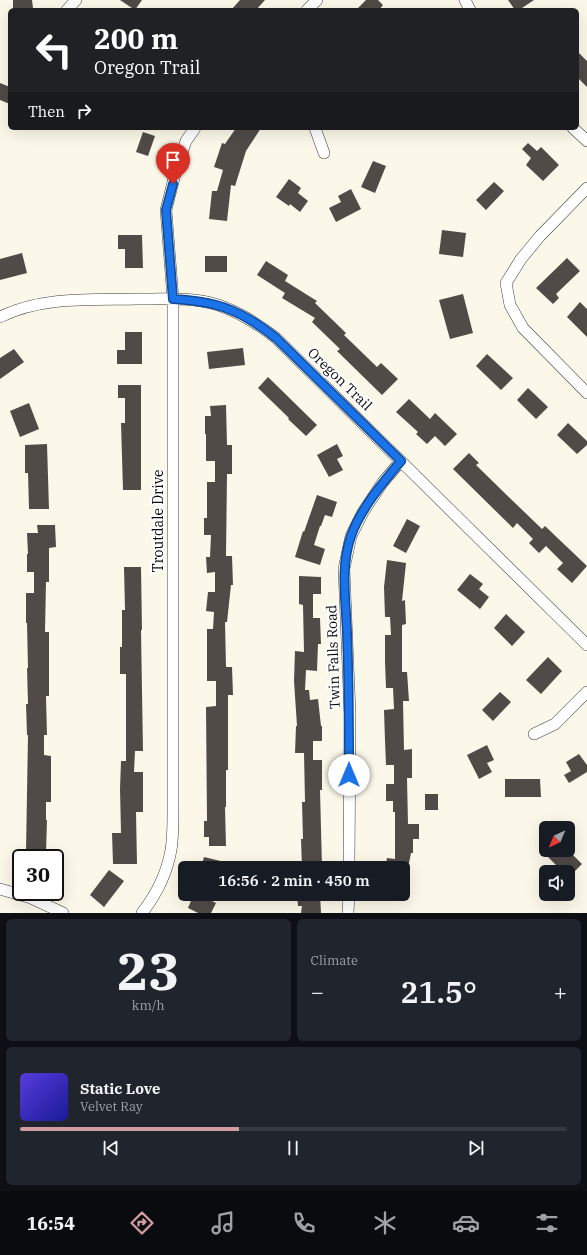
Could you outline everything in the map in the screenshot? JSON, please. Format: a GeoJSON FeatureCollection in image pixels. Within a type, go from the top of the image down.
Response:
{"type":"FeatureCollection","features":[{"type":"Feature","properties":{"kind":"street"},"geometry":{"type":"LineString","coordinates":[[69,8],[76,0]]}},
{"type":"Feature","properties":{"kind":"street"},"geometry":{"type":"LineString","coordinates":[[309,8],[317,0]]}},
{"type":"Feature","properties":{"kind":"street","name":"Troutdale Drive"},"geometry":{"type":"LineString","coordinates":[[142,913],[150,903],[162,880],[171,851],[174,813],[173,299],[166,210],[176,170],[186,141],[194,130]]}},
{"type":"Feature","properties":{"kind":"street"},"geometry":{"type":"LineString","coordinates":[[316,130],[324,153]]}},
{"type":"Feature","properties":{"kind":"street"},"geometry":{"type":"LineString","coordinates":[[575,130],[587,141]]}},
{"type":"Feature","properties":{"kind":"street"},"geometry":{"type":"LineString","coordinates":[[587,188],[540,236],[521,259],[506,283],[510,305],[523,328],[587,393]]}},
{"type":"Feature","properties":{"kind":"street","name":"Oregon Trail"},"geometry":{"type":"LineString","coordinates":[[0,317],[27,306],[47,303],[86,300],[173,299],[218,305],[242,315],[259,325],[276,338],[587,645]]}},
{"type":"Feature","properties":{"kind":"street","name":"Twin Falls Road"},"geometry":{"type":"LineString","coordinates":[[349,861],[350,714],[344,569],[351,536],[363,512],[383,482],[401,461]]}},
{"type":"Feature","properties":{"kind":"street"},"geometry":{"type":"LineString","coordinates":[[534,734],[555,724],[587,692]]}},
{"type":"Feature","properties":{"kind":"street"},"geometry":{"type":"LineString","coordinates":[[0,889],[31,898],[63,913]]}},
{"type":"Feature","properties":{"kind":"street"},"geometry":{"type":"LineString","coordinates":[[348,913],[349,901]]}},
{"type":"Feature","properties":{"kind":"building"},"geometry":{"type":"Polygon","coordinates":[[[13,0],[32,0],[33,8],[13,8],[13,0]]]}},
{"type":"Feature","properties":{"kind":"building"},"geometry":{"type":"Polygon","coordinates":[[[120,0],[142,0],[136,8],[132,8],[120,0]]]}},
{"type":"Feature","properties":{"kind":"building"},"geometry":{"type":"Polygon","coordinates":[[[240,0],[265,0],[258,8],[233,8],[240,0]]]}},
{"type":"Feature","properties":{"kind":"building"},"geometry":{"type":"Polygon","coordinates":[[[366,0],[378,0],[383,5],[381,8],[358,8],[366,0]]]}},
{"type":"Feature","properties":{"kind":"building"},"geometry":{"type":"Polygon","coordinates":[[[508,0],[534,0],[522,8],[514,8],[508,0]]]}},
{"type":"Feature","properties":{"kind":"building"},"geometry":{"type":"Polygon","coordinates":[[[579,53],[587,61],[587,87],[579,79],[579,53]]]}},
{"type":"Feature","properties":{"kind":"building"},"geometry":{"type":"Polygon","coordinates":[[[0,83],[8,86],[8,103],[0,100],[0,83]]]}},
{"type":"Feature","properties":{"kind":"building"},"geometry":{"type":"Polygon","coordinates":[[[235,130],[260,130],[246,151],[235,186],[231,185],[227,221],[209,219],[212,191],[217,191],[223,170],[214,167],[222,143],[225,144],[235,130]]]}},
{"type":"Feature","properties":{"kind":"building"},"geometry":{"type":"Polygon","coordinates":[[[143,132],[155,136],[148,156],[136,152],[143,132]]]}},
{"type":"Feature","properties":{"kind":"building"},"geometry":{"type":"Polygon","coordinates":[[[528,143],[537,151],[541,147],[559,165],[543,181],[526,165],[531,158],[522,149],[528,143]]]}},
{"type":"Feature","properties":{"kind":"building"},"geometry":{"type":"Polygon","coordinates":[[[373,161],[386,166],[375,193],[361,187],[373,161]]]}},
{"type":"Feature","properties":{"kind":"building"},"geometry":{"type":"Polygon","coordinates":[[[289,179],[301,188],[298,193],[308,201],[300,212],[290,204],[289,206],[276,197],[289,179]]]}},
{"type":"Feature","properties":{"kind":"building"},"geometry":{"type":"Polygon","coordinates":[[[494,182],[504,191],[486,210],[476,200],[494,182]]]}},
{"type":"Feature","properties":{"kind":"building"},"geometry":{"type":"Polygon","coordinates":[[[351,189],[361,209],[336,222],[329,208],[341,202],[338,196],[351,189]]]}},
{"type":"Feature","properties":{"kind":"building"},"geometry":{"type":"Polygon","coordinates":[[[442,230],[466,233],[463,257],[439,254],[442,230]]]}},
{"type":"Feature","properties":{"kind":"building"},"geometry":{"type":"Polygon","coordinates":[[[118,235],[142,235],[143,268],[125,268],[125,249],[118,249],[118,235]]]}},
{"type":"Feature","properties":{"kind":"building"},"geometry":{"type":"Polygon","coordinates":[[[22,253],[27,273],[0,280],[0,259],[22,253]]]}},
{"type":"Feature","properties":{"kind":"building"},"geometry":{"type":"Polygon","coordinates":[[[205,256],[227,256],[227,272],[205,272],[205,256]]]}},
{"type":"Feature","properties":{"kind":"building"},"geometry":{"type":"Polygon","coordinates":[[[567,258],[580,271],[556,294],[559,298],[553,304],[536,288],[567,258]]]}},
{"type":"Feature","properties":{"kind":"building"},"geometry":{"type":"Polygon","coordinates":[[[266,261],[288,275],[285,281],[317,301],[315,303],[346,333],[344,335],[377,367],[381,363],[398,379],[382,395],[337,351],[340,349],[312,322],[315,318],[282,298],[285,293],[257,275],[266,261]]]}},
{"type":"Feature","properties":{"kind":"building"},"geometry":{"type":"Polygon","coordinates":[[[463,294],[473,333],[450,339],[439,300],[463,294]]]}},
{"type":"Feature","properties":{"kind":"building"},"geometry":{"type":"Polygon","coordinates":[[[580,302],[587,309],[587,337],[567,317],[580,302]]]}},
{"type":"Feature","properties":{"kind":"building"},"geometry":{"type":"Polygon","coordinates":[[[125,332],[142,332],[142,364],[117,364],[117,350],[125,350],[125,332]]]}},
{"type":"Feature","properties":{"kind":"building"},"geometry":{"type":"Polygon","coordinates":[[[243,348],[245,365],[209,369],[207,352],[243,348]]]}},
{"type":"Feature","properties":{"kind":"building"},"geometry":{"type":"Polygon","coordinates":[[[14,349],[24,362],[0,379],[0,358],[14,349]]]}},
{"type":"Feature","properties":{"kind":"building"},"geometry":{"type":"Polygon","coordinates":[[[487,354],[513,378],[501,390],[476,366],[487,354]]]}},
{"type":"Feature","properties":{"kind":"building"},"geometry":{"type":"Polygon","coordinates":[[[268,377],[317,425],[306,436],[258,388],[268,377]]]}},
{"type":"Feature","properties":{"kind":"building"},"geometry":{"type":"Polygon","coordinates":[[[118,385],[141,385],[141,490],[123,490],[121,423],[125,423],[125,398],[118,398],[118,385]]]}},
{"type":"Feature","properties":{"kind":"building"},"geometry":{"type":"Polygon","coordinates":[[[528,388],[548,407],[536,419],[517,400],[528,388]]]}},
{"type":"Feature","properties":{"kind":"building"},"geometry":{"type":"Polygon","coordinates":[[[409,399],[430,419],[435,413],[457,434],[445,446],[435,436],[427,444],[416,434],[418,432],[396,412],[409,399]]]}},
{"type":"Feature","properties":{"kind":"building"},"geometry":{"type":"Polygon","coordinates":[[[29,403],[39,429],[20,437],[10,411],[29,403]]]}},
{"type":"Feature","properties":{"kind":"building"},"geometry":{"type":"Polygon","coordinates":[[[226,405],[227,445],[232,445],[232,474],[227,474],[226,556],[232,556],[233,585],[231,585],[227,622],[225,622],[226,667],[232,667],[233,695],[228,695],[228,770],[226,770],[225,807],[226,846],[209,846],[209,837],[204,837],[204,821],[207,821],[206,707],[216,706],[216,681],[207,681],[207,629],[213,629],[214,612],[206,611],[208,592],[215,592],[215,572],[207,573],[206,557],[210,557],[211,535],[204,535],[204,518],[207,518],[207,482],[215,482],[215,461],[206,461],[205,416],[211,416],[210,406],[226,405]]]}},
{"type":"Feature","properties":{"kind":"building"},"geometry":{"type":"Polygon","coordinates":[[[568,423],[587,441],[587,445],[577,454],[557,435],[568,423]]]}},
{"type":"Feature","properties":{"kind":"building"},"geometry":{"type":"Polygon","coordinates":[[[47,444],[49,509],[29,509],[28,473],[25,473],[25,445],[47,444]]]}},
{"type":"Feature","properties":{"kind":"building"},"geometry":{"type":"Polygon","coordinates":[[[337,444],[343,456],[337,459],[343,470],[329,477],[317,455],[337,444]]]}},
{"type":"Feature","properties":{"kind":"building"},"geometry":{"type":"Polygon","coordinates":[[[469,453],[479,463],[476,465],[542,529],[545,526],[587,566],[572,583],[557,569],[563,563],[546,546],[539,553],[529,543],[533,539],[517,523],[513,528],[453,469],[469,453]]]}},
{"type":"Feature","properties":{"kind":"building"},"geometry":{"type":"Polygon","coordinates":[[[317,495],[337,502],[332,517],[325,515],[314,545],[325,549],[320,565],[295,557],[317,495]]]}},
{"type":"Feature","properties":{"kind":"building"},"geometry":{"type":"Polygon","coordinates":[[[407,519],[420,526],[406,553],[393,546],[407,519]]]}},
{"type":"Feature","properties":{"kind":"building"},"geometry":{"type":"Polygon","coordinates":[[[37,525],[55,525],[56,547],[49,548],[49,582],[46,582],[45,632],[49,632],[49,696],[46,696],[47,735],[44,735],[44,755],[51,756],[51,802],[46,802],[46,849],[26,849],[28,735],[26,704],[28,704],[28,668],[26,593],[34,593],[34,572],[27,572],[27,533],[38,533],[37,525]]]}},
{"type":"Feature","properties":{"kind":"building"},"geometry":{"type":"Polygon","coordinates":[[[387,560],[406,563],[402,601],[405,600],[406,624],[402,625],[402,672],[407,672],[409,701],[403,701],[404,750],[412,749],[412,778],[407,778],[408,824],[419,824],[419,839],[413,839],[413,853],[411,853],[409,861],[386,861],[387,858],[395,859],[395,812],[393,812],[393,801],[386,801],[386,784],[394,784],[394,765],[386,765],[384,710],[394,709],[393,688],[386,688],[385,635],[391,635],[390,617],[385,617],[384,587],[387,560]]]}},
{"type":"Feature","properties":{"kind":"building"},"geometry":{"type":"Polygon","coordinates":[[[124,567],[141,567],[143,751],[135,751],[134,772],[143,772],[143,812],[136,812],[137,864],[113,864],[112,833],[121,833],[121,761],[126,761],[126,674],[120,674],[122,610],[125,610],[124,567]]]}},
{"type":"Feature","properties":{"kind":"building"},"geometry":{"type":"Polygon","coordinates":[[[470,574],[483,584],[479,589],[489,597],[480,609],[457,590],[470,574]]]}},
{"type":"Feature","properties":{"kind":"building"},"geometry":{"type":"Polygon","coordinates":[[[299,576],[321,577],[321,594],[313,594],[313,618],[320,618],[321,644],[318,644],[317,671],[306,670],[305,690],[309,690],[310,700],[318,699],[322,726],[322,741],[313,741],[313,760],[322,760],[322,790],[320,790],[322,861],[302,861],[302,802],[305,802],[304,753],[295,753],[297,726],[294,681],[295,651],[304,652],[303,605],[299,604],[299,576]]]}},
{"type":"Feature","properties":{"kind":"building"},"geometry":{"type":"Polygon","coordinates":[[[506,614],[525,632],[512,646],[494,628],[506,614]]]}},
{"type":"Feature","properties":{"kind":"building"},"geometry":{"type":"Polygon","coordinates":[[[548,657],[562,671],[541,694],[526,680],[548,657]]]}},
{"type":"Feature","properties":{"kind":"building"},"geometry":{"type":"Polygon","coordinates":[[[500,692],[511,702],[493,721],[482,710],[500,692]]]}},
{"type":"Feature","properties":{"kind":"building"},"geometry":{"type":"Polygon","coordinates":[[[487,745],[494,760],[487,763],[492,772],[479,779],[467,755],[487,745]]]}},
{"type":"Feature","properties":{"kind":"building"},"geometry":{"type":"Polygon","coordinates":[[[579,754],[587,765],[587,772],[569,783],[564,775],[571,771],[566,762],[579,754]]]}},
{"type":"Feature","properties":{"kind":"building"},"geometry":{"type":"Polygon","coordinates":[[[505,779],[540,779],[541,797],[505,797],[505,779]]]}},
{"type":"Feature","properties":{"kind":"building"},"geometry":{"type":"Polygon","coordinates":[[[425,794],[438,794],[438,810],[425,810],[425,794]]]}},
{"type":"Feature","properties":{"kind":"building"},"geometry":{"type":"Polygon","coordinates":[[[204,857],[220,861],[203,861],[204,857]]]}},
{"type":"Feature","properties":{"kind":"building"},"geometry":{"type":"Polygon","coordinates":[[[548,857],[575,857],[582,864],[575,871],[575,865],[556,865],[548,857]]]}},
{"type":"Feature","properties":{"kind":"building"},"geometry":{"type":"Polygon","coordinates":[[[109,870],[124,881],[104,907],[90,895],[109,870]]]}},
{"type":"Feature","properties":{"kind":"building"},"geometry":{"type":"Polygon","coordinates":[[[191,901],[212,901],[216,903],[211,913],[198,913],[188,908],[191,901]]]}},
{"type":"Feature","properties":{"kind":"building"},"geometry":{"type":"Polygon","coordinates":[[[298,901],[320,901],[321,913],[301,913],[302,906],[298,906],[298,901]]]}},
{"type":"Feature","properties":{"kind":"route"},"geometry":{"type":"LineString","coordinates":[[173,184],[166,210],[173,299],[218,305],[242,315],[259,325],[276,338],[401,461],[383,482],[363,512],[351,536],[344,569],[350,714],[349,775]]}}]}
